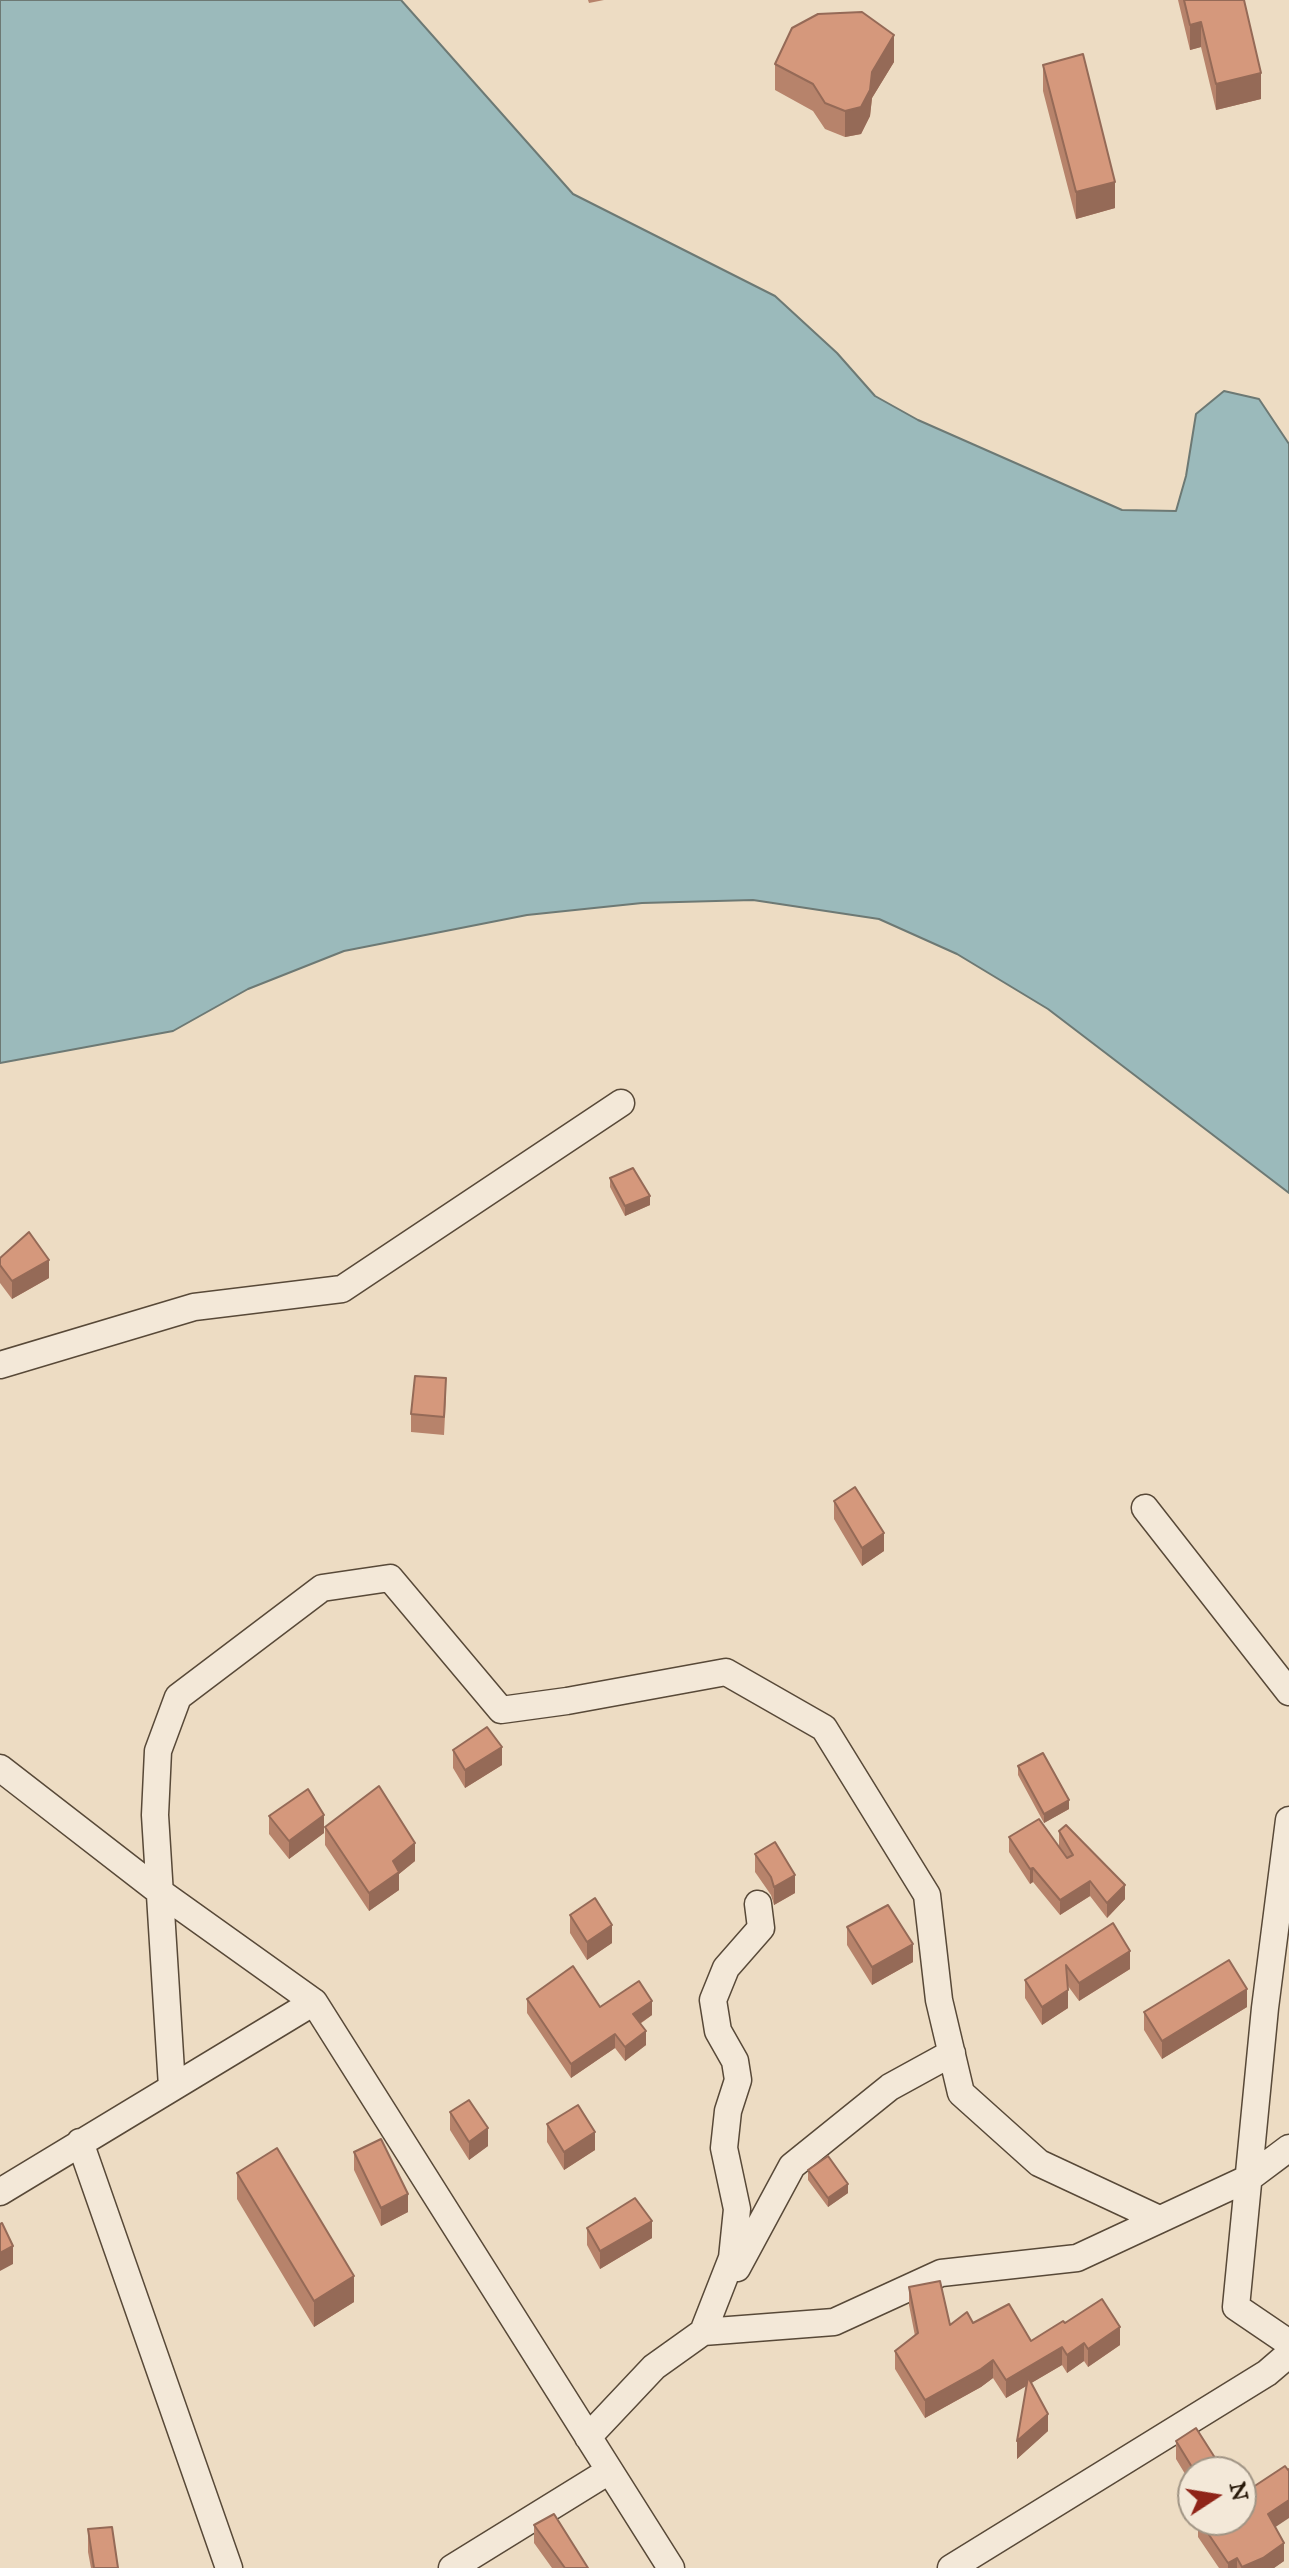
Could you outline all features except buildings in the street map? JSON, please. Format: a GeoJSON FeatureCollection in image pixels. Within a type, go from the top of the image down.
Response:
{"type":"FeatureCollection","features":[{"type":"Feature","properties":{"kind":"street"},"geometry":{"type":"LineString","coordinates":[[0,1365],[194,1307],[342,1289],[621,1103]]}},
{"type":"Feature","properties":{"kind":"street"},"geometry":{"type":"LineString","coordinates":[[1145,1508],[1289,1692]]}},
{"type":"Feature","properties":{"kind":"street"},"geometry":{"type":"LineString","coordinates":[[172,2087],[155,1815],[158,1751],[178,1697],[322,1588],[390,1578],[501,1710],[726,1672],[824,1728],[927,1895],[939,2000],[961,2093],[1039,2163],[1159,2219]]}},
{"type":"Feature","properties":{"kind":"street"},"geometry":{"type":"LineString","coordinates":[[0,1768],[160,1892],[314,2002],[671,2568]]}},
{"type":"Feature","properties":{"kind":"street"},"geometry":{"type":"LineString","coordinates":[[1289,1820],[1265,2008],[1236,2307],[1289,2343]]}},
{"type":"Feature","properties":{"kind":"street"},"geometry":{"type":"LineString","coordinates":[[703,2332],[732,2258],[737,2209],[724,2148],[728,2111],[738,2080],[735,2061],[718,2031],[713,2000],[726,1968],[761,1928],[758,1904]]}},
{"type":"Feature","properties":{"kind":"street"},"geometry":{"type":"LineString","coordinates":[[0,2192],[314,2002]]}},
{"type":"Feature","properties":{"kind":"street"},"geometry":{"type":"LineString","coordinates":[[588,2437],[654,2367],[703,2332],[792,2166],[890,2087],[952,2053]]}},
{"type":"Feature","properties":{"kind":"street"},"geometry":{"type":"LineString","coordinates":[[80,2142],[229,2568]]}},
{"type":"Feature","properties":{"kind":"street"},"geometry":{"type":"LineString","coordinates":[[703,2332],[834,2322],[941,2273],[1077,2258],[1249,2178],[1289,2148]]}},
{"type":"Feature","properties":{"kind":"street"},"geometry":{"type":"LineString","coordinates":[[951,2568],[1267,2373],[1289,2354]]}},
{"type":"Feature","properties":{"kind":"street"},"geometry":{"type":"LineString","coordinates":[[452,2568],[609,2471]]}},
{"type":"Feature","properties":{"kind":"water"},"geometry":{"type":"Polygon","coordinates":[[[0,0],[401,0],[573,194],[775,296],[837,353],[875,396],[918,420],[1122,510],[1176,511],[1186,476],[1196,414],[1224,391],[1259,399],[1289,444],[1289,1193],[1048,1009],[957,954],[879,919],[753,900],[642,903],[527,915],[344,951],[248,989],[173,1031],[0,1063],[0,0]]]}}]}
